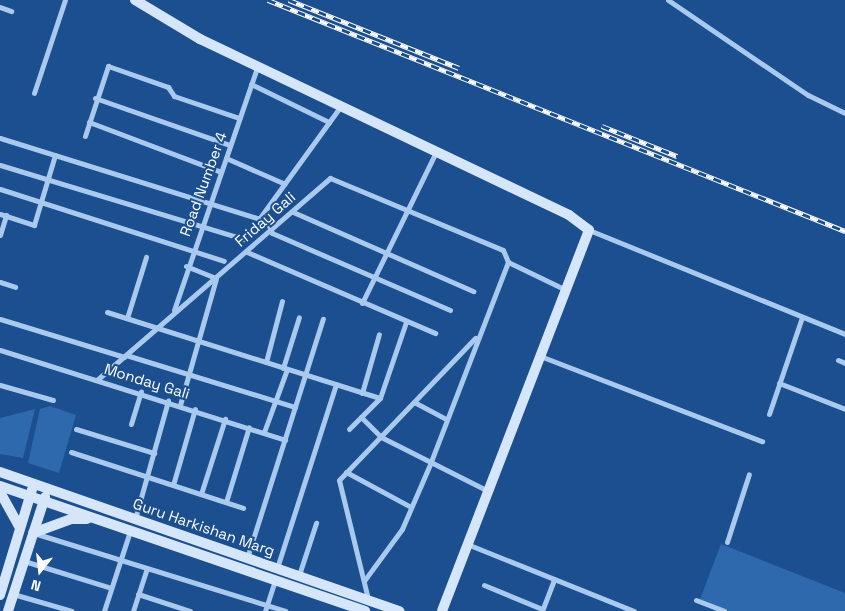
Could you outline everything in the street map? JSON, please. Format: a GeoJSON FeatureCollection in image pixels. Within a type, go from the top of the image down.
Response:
{"type":"FeatureCollection","features":[{"type":"Feature","properties":{"kind":"street"},"geometry":{"type":"LineString","coordinates":[[34,93],[65,0]]}},
{"type":"Feature","properties":{"kind":"street"},"geometry":{"type":"LineString","coordinates":[[135,0],[257,67],[435,154],[568,215],[589,230],[845,334]]}},
{"type":"Feature","properties":{"kind":"street"},"geometry":{"type":"LineString","coordinates":[[668,0],[808,95],[845,112]]}},
{"type":"Feature","properties":{"kind":"street"},"geometry":{"type":"LineString","coordinates":[[0,8],[11,11]]}},
{"type":"Feature","properties":{"kind":"street"},"geometry":{"type":"LineString","coordinates":[[85,136],[105,69],[110,66],[168,87],[174,96],[240,118]]}},
{"type":"Feature","properties":{"kind":"street","name":"Road Number 4"},"geometry":{"type":"LineString","coordinates":[[174,310],[186,266],[203,227],[257,67]]}},
{"type":"Feature","properties":{"kind":"street"},"geometry":{"type":"LineString","coordinates":[[251,84],[329,122]]}},
{"type":"Feature","properties":{"kind":"street"},"geometry":{"type":"LineString","coordinates":[[95,98],[230,145]]}},
{"type":"Feature","properties":{"kind":"street"},"geometry":{"type":"LineString","coordinates":[[260,219],[340,108]]}},
{"type":"Feature","properties":{"kind":"street"},"geometry":{"type":"LineString","coordinates":[[89,122],[221,172]]}},
{"type":"Feature","properties":{"kind":"street"},"geometry":{"type":"LineString","coordinates":[[0,138],[269,222],[271,232],[450,310]]}},
{"type":"Feature","properties":{"kind":"street"},"geometry":{"type":"LineString","coordinates":[[362,303],[435,154]]}},
{"type":"Feature","properties":{"kind":"street"},"geometry":{"type":"LineString","coordinates":[[0,234],[3,215],[34,225],[55,155]]}},
{"type":"Feature","properties":{"kind":"street"},"geometry":{"type":"LineString","coordinates":[[226,158],[285,184]]}},
{"type":"Feature","properties":{"kind":"street"},"geometry":{"type":"LineString","coordinates":[[0,166],[244,239]]}},
{"type":"Feature","properties":{"kind":"street","name":"Friday Gali"},"geometry":{"type":"LineString","coordinates":[[98,379],[174,310],[271,232],[330,178],[407,211]]}},
{"type":"Feature","properties":{"kind":"street"},"geometry":{"type":"LineString","coordinates":[[0,189],[224,261]]}},
{"type":"Feature","properties":{"kind":"street"},"geometry":{"type":"LineString","coordinates":[[407,211],[503,250],[508,262],[566,290]]}},
{"type":"Feature","properties":{"kind":"street"},"geometry":{"type":"LineString","coordinates":[[293,212],[473,291]]}},
{"type":"Feature","properties":{"kind":"street"},"geometry":{"type":"LineString","coordinates":[[442,611],[589,230]]}},
{"type":"Feature","properties":{"kind":"street"},"geometry":{"type":"LineString","coordinates":[[247,252],[435,333]]}},
{"type":"Feature","properties":{"kind":"street"},"geometry":{"type":"LineString","coordinates":[[127,318],[146,256]]}},
{"type":"Feature","properties":{"kind":"street"},"geometry":{"type":"LineString","coordinates":[[364,581],[402,529],[431,462],[477,336],[508,262]]}},
{"type":"Feature","properties":{"kind":"street"},"geometry":{"type":"LineString","coordinates":[[180,405],[216,278],[186,266]]}},
{"type":"Feature","properties":{"kind":"street"},"geometry":{"type":"LineString","coordinates":[[0,282],[16,287]]}},
{"type":"Feature","properties":{"kind":"street"},"geometry":{"type":"LineString","coordinates":[[266,362],[282,301]]}},
{"type":"Feature","properties":{"kind":"street"},"geometry":{"type":"LineString","coordinates":[[107,312],[380,398]]}},
{"type":"Feature","properties":{"kind":"street"},"geometry":{"type":"LineString","coordinates":[[264,432],[276,401],[299,316]]}},
{"type":"Feature","properties":{"kind":"street"},"geometry":{"type":"LineString","coordinates":[[769,414],[802,317]]}},
{"type":"Feature","properties":{"kind":"street"},"geometry":{"type":"LineString","coordinates":[[0,319],[295,407]]}},
{"type":"Feature","properties":{"kind":"street"},"geometry":{"type":"LineString","coordinates":[[247,558],[323,319]]}},
{"type":"Feature","properties":{"kind":"street"},"geometry":{"type":"LineString","coordinates":[[349,429],[380,398],[406,322]]}},
{"type":"Feature","properties":{"kind":"street"},"geometry":{"type":"LineString","coordinates":[[362,392],[379,334]]}},
{"type":"Feature","properties":{"kind":"street"},"geometry":{"type":"LineString","coordinates":[[368,599],[338,480],[381,438],[477,336]]}},
{"type":"Feature","properties":{"kind":"street","name":"Monday Gali"},"geometry":{"type":"LineString","coordinates":[[0,350],[141,392],[285,440]]}},
{"type":"Feature","properties":{"kind":"street"},"geometry":{"type":"LineString","coordinates":[[540,356],[762,440]]}},
{"type":"Feature","properties":{"kind":"street"},"geometry":{"type":"LineString","coordinates":[[838,360],[845,363]]}},
{"type":"Feature","properties":{"kind":"street"},"geometry":{"type":"LineString","coordinates":[[780,383],[845,409]]}},
{"type":"Feature","properties":{"kind":"street"},"geometry":{"type":"LineString","coordinates":[[277,568],[336,384]]}},
{"type":"Feature","properties":{"kind":"street"},"geometry":{"type":"LineString","coordinates":[[0,385],[53,400]]}},
{"type":"Feature","properties":{"kind":"street"},"geometry":{"type":"LineString","coordinates":[[131,424],[141,392]]}},
{"type":"Feature","properties":{"kind":"street"},"geometry":{"type":"LineString","coordinates":[[136,519],[168,401]]}},
{"type":"Feature","properties":{"kind":"street"},"geometry":{"type":"LineString","coordinates":[[414,402],[446,419]]}},
{"type":"Feature","properties":{"kind":"street"},"geometry":{"type":"LineString","coordinates":[[173,485],[195,410]]}},
{"type":"Feature","properties":{"kind":"street"},"geometry":{"type":"LineString","coordinates":[[361,417],[381,438],[488,491]]}},
{"type":"Feature","properties":{"kind":"street"},"geometry":{"type":"LineString","coordinates":[[201,494],[225,419]]}},
{"type":"Feature","properties":{"kind":"street"},"geometry":{"type":"LineString","coordinates":[[226,502],[249,427]]}},
{"type":"Feature","properties":{"kind":"street"},"geometry":{"type":"LineString","coordinates":[[76,428],[154,453]]}},
{"type":"Feature","properties":{"kind":"street"},"geometry":{"type":"LineString","coordinates":[[71,452],[243,508]]}},
{"type":"Feature","properties":{"kind":"street","name":"Guru Harkishan Marg"},"geometry":{"type":"LineString","coordinates":[[0,472],[399,611]]}},
{"type":"Feature","properties":{"kind":"street"},"geometry":{"type":"LineString","coordinates":[[346,472],[411,507]]}},
{"type":"Feature","properties":{"kind":"street"},"geometry":{"type":"LineString","coordinates":[[727,542],[749,474]]}},
{"type":"Feature","properties":{"kind":"street"},"geometry":{"type":"LineString","coordinates":[[0,594],[2,578],[33,484]]}},
{"type":"Feature","properties":{"kind":"street","name":"Guru Harkishan Marg"},"geometry":{"type":"LineString","coordinates":[[0,486],[365,611]]}},
{"type":"Feature","properties":{"kind":"street"},"geometry":{"type":"LineString","coordinates":[[8,611],[48,489]]}},
{"type":"Feature","properties":{"kind":"street"},"geometry":{"type":"LineString","coordinates":[[0,492],[20,528]]}},
{"type":"Feature","properties":{"kind":"street"},"geometry":{"type":"LineString","coordinates":[[33,532],[71,518],[98,519]]}},
{"type":"Feature","properties":{"kind":"street"},"geometry":{"type":"LineString","coordinates":[[299,575],[316,523]]}},
{"type":"Feature","properties":{"kind":"street"},"geometry":{"type":"LineString","coordinates":[[104,611],[130,530]]}},
{"type":"Feature","properties":{"kind":"street"},"geometry":{"type":"LineString","coordinates":[[33,532],[266,608],[285,611]]}},
{"type":"Feature","properties":{"kind":"street"},"geometry":{"type":"LineString","coordinates":[[468,544],[624,609],[634,611]]}},
{"type":"Feature","properties":{"kind":"street"},"geometry":{"type":"LineString","coordinates":[[24,561],[111,588]]}},
{"type":"Feature","properties":{"kind":"street"},"geometry":{"type":"LineString","coordinates":[[133,611],[147,568]]}},
{"type":"Feature","properties":{"kind":"street"},"geometry":{"type":"LineString","coordinates":[[484,586],[542,610],[554,579]]}},
{"type":"Feature","properties":{"kind":"street"},"geometry":{"type":"LineString","coordinates":[[266,608],[275,580]]}},
{"type":"Feature","properties":{"kind":"street"},"geometry":{"type":"LineString","coordinates":[[14,594],[72,611]]}},
{"type":"Feature","properties":{"kind":"street"},"geometry":{"type":"LineString","coordinates":[[138,594],[190,611]]}},
{"type":"Feature","properties":{"kind":"street"},"geometry":{"type":"LineString","coordinates":[[696,600],[724,611]]}},
{"type":"Feature","properties":{"kind":"shaded area"},"geometry":{"type":"Polygon","coordinates":[[[50,406],[76,415],[59,473],[28,463],[40,409],[50,406]]]}},
{"type":"Feature","properties":{"kind":"shaded area"},"geometry":{"type":"Polygon","coordinates":[[[35,409],[23,458],[0,454],[0,418],[35,409]]]}},
{"type":"Feature","properties":{"kind":"shaded area"},"geometry":{"type":"Polygon","coordinates":[[[721,544],[845,593],[845,611],[722,611],[699,602],[721,544]]]}},
{"type":"Feature","properties":{"kind":"railway"},"geometry":{"type":"LineString","coordinates":[[268,0],[845,231]]}},
{"type":"Feature","properties":{"kind":"railway"},"geometry":{"type":"LineString","coordinates":[[289,0],[459,68]]}},
{"type":"Feature","properties":{"kind":"railway"},"geometry":{"type":"LineString","coordinates":[[602,126],[677,156]]}}]}
